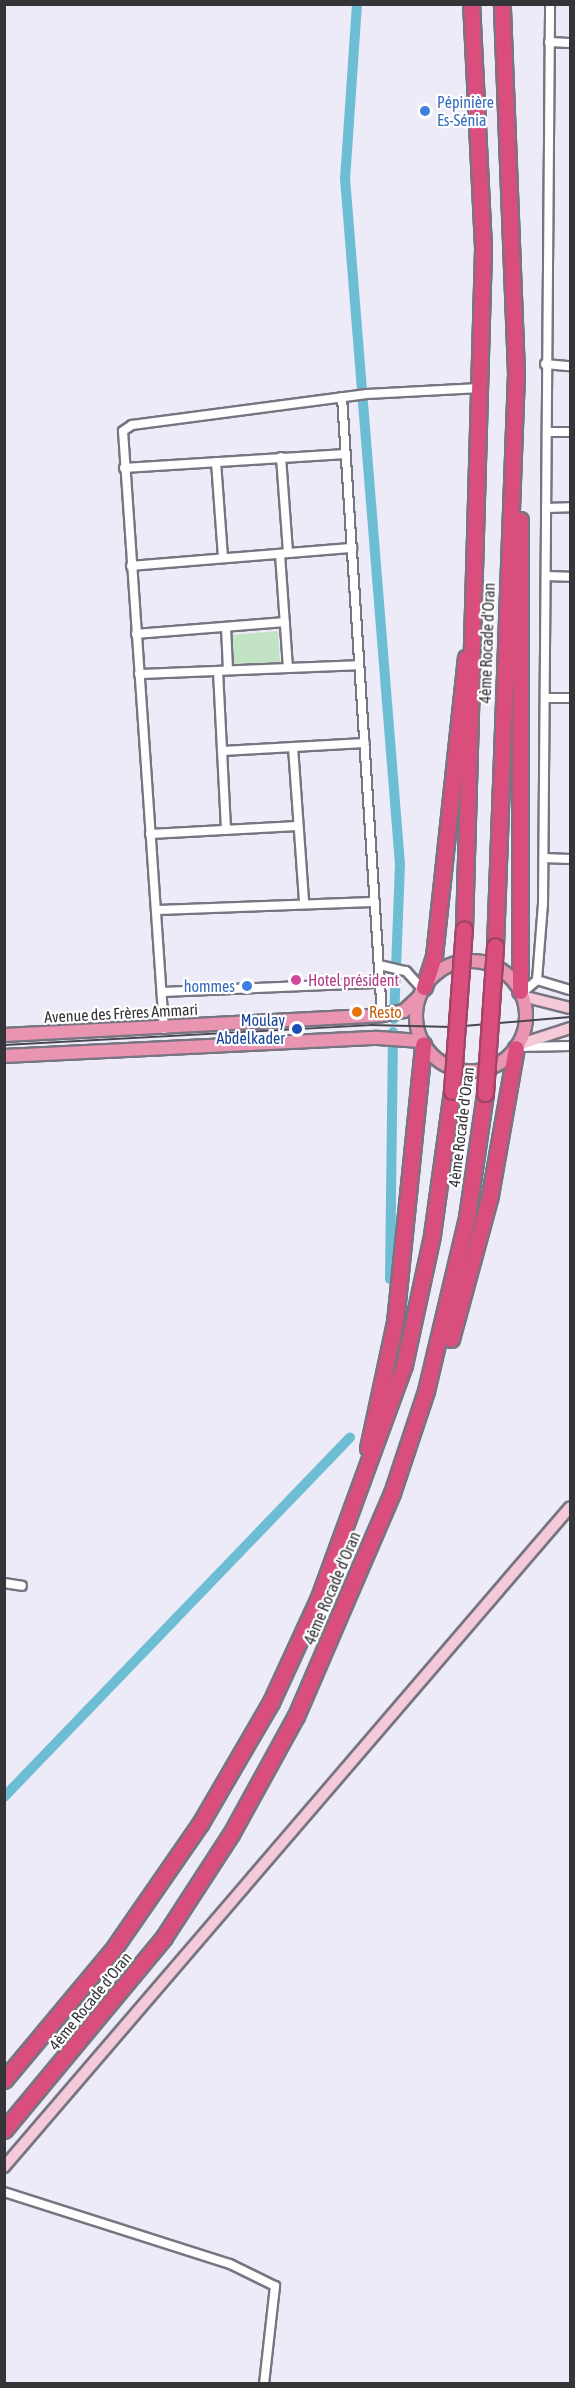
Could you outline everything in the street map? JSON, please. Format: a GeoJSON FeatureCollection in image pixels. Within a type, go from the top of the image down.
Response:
{"type":"FeatureCollection","features":[{"type":"Feature","properties":{"kind":"highway"},"geometry":{"type":"LineString","coordinates":[[465,4],[473,50]]}},
{"type":"Feature","properties":{"kind":"highway","name":"4ème Rocade d'Oran"},"geometry":{"type":"LineString","coordinates":[[4,2080],[112,1951],[200,1824],[271,1702],[340,1550],[404,1365],[432,1235],[452,1091],[464,929],[477,580],[483,247],[471,4]]}},
{"type":"Feature","properties":{"kind":"highway","name":"4ème Rocade d'Oran"},"geometry":{"type":"LineString","coordinates":[[4,2130],[136,1976],[231,1834],[296,1716],[392,1493],[446,1315],[485,1093],[495,946],[516,373],[502,4]]}},
{"type":"Feature","properties":{"kind":"highway"},"geometry":{"type":"LineString","coordinates":[[516,373],[521,994]]}},
{"type":"Feature","properties":{"kind":"highway"},"geometry":{"type":"LineString","coordinates":[[422,991],[434,956],[477,580]]}},
{"type":"Feature","properties":{"kind":"highway"},"geometry":{"type":"LineString","coordinates":[[340,1550],[388,1364],[422,1042]]}},
{"type":"Feature","properties":{"kind":"highway"},"geometry":{"type":"LineString","coordinates":[[392,1493],[446,1356],[472,1265],[517,1047]]}},
{"type":"Feature","properties":{"kind":"main road"},"geometry":{"type":"LineString","coordinates":[[570,1008],[521,994],[492,965],[467,961],[442,969],[422,991],[416,1024],[422,1042],[439,1061],[460,1071],[491,1068],[517,1047],[570,1028]]}},
{"type":"Feature","properties":{"kind":"main road","name":"Avenue des Frères Ammari"},"geometry":{"type":"LineString","coordinates":[[4,1035],[164,1029],[382,1015],[398,1013],[422,991]]}},
{"type":"Feature","properties":{"kind":"main road"},"geometry":{"type":"LineString","coordinates":[[517,1047],[526,1021],[521,994]]}},
{"type":"Feature","properties":{"kind":"main road"},"geometry":{"type":"LineString","coordinates":[[4,1056],[378,1038],[403,1038],[422,1042]]}},
{"type":"Feature","properties":{"kind":"main road"},"geometry":{"type":"LineString","coordinates":[[4,2167],[570,1507]]}},
{"type":"Feature","properties":{"kind":"street"},"geometry":{"type":"LineString","coordinates":[[521,994],[537,980],[544,858],[547,432],[545,364],[549,4]]}},
{"type":"Feature","properties":{"kind":"street"},"geometry":{"type":"LineString","coordinates":[[549,42],[570,43]]}},
{"type":"Feature","properties":{"kind":"street"},"geometry":{"type":"LineString","coordinates":[[545,364],[570,366]]}},
{"type":"Feature","properties":{"kind":"street"},"geometry":{"type":"LineString","coordinates":[[164,1029],[122,434],[132,425],[342,397],[480,388]]}},
{"type":"Feature","properties":{"kind":"street"},"geometry":{"type":"LineString","coordinates":[[342,397],[382,1015]]}},
{"type":"Feature","properties":{"kind":"street"},"geometry":{"type":"LineString","coordinates":[[547,432],[570,432]]}},
{"type":"Feature","properties":{"kind":"street"},"geometry":{"type":"LineString","coordinates":[[124,468],[346,454]]}},
{"type":"Feature","properties":{"kind":"street"},"geometry":{"type":"LineString","coordinates":[[281,457],[288,668]]}},
{"type":"Feature","properties":{"kind":"street"},"geometry":{"type":"LineString","coordinates":[[216,462],[224,558]]}},
{"type":"Feature","properties":{"kind":"street"},"geometry":{"type":"LineString","coordinates":[[546,508],[570,507]]}},
{"type":"Feature","properties":{"kind":"street"},"geometry":{"type":"LineString","coordinates":[[131,566],[352,548]]}},
{"type":"Feature","properties":{"kind":"street"},"geometry":{"type":"LineString","coordinates":[[546,576],[570,577]]}},
{"type":"Feature","properties":{"kind":"street"},"geometry":{"type":"LineString","coordinates":[[136,634],[285,622]]}},
{"type":"Feature","properties":{"kind":"street"},"geometry":{"type":"LineString","coordinates":[[226,627],[228,670]]}},
{"type":"Feature","properties":{"kind":"street"},"geometry":{"type":"LineString","coordinates":[[139,674],[360,665]]}},
{"type":"Feature","properties":{"kind":"street"},"geometry":{"type":"LineString","coordinates":[[218,671],[226,830]]}},
{"type":"Feature","properties":{"kind":"street"},"geometry":{"type":"LineString","coordinates":[[545,698],[570,698]]}},
{"type":"Feature","properties":{"kind":"street"},"geometry":{"type":"LineString","coordinates":[[222,751],[364,743]]}},
{"type":"Feature","properties":{"kind":"street"},"geometry":{"type":"LineString","coordinates":[[293,747],[304,902]]}},
{"type":"Feature","properties":{"kind":"street"},"geometry":{"type":"LineString","coordinates":[[150,834],[298,826]]}},
{"type":"Feature","properties":{"kind":"street"},"geometry":{"type":"LineString","coordinates":[[544,858],[570,859]]}},
{"type":"Feature","properties":{"kind":"street"},"geometry":{"type":"LineString","coordinates":[[156,910],[304,902],[375,903]]}},
{"type":"Feature","properties":{"kind":"street"},"geometry":{"type":"LineString","coordinates":[[379,965],[401,968],[422,991]]}},
{"type":"Feature","properties":{"kind":"street"},"geometry":{"type":"LineString","coordinates":[[537,980],[570,990]]}},
{"type":"Feature","properties":{"kind":"street"},"geometry":{"type":"LineString","coordinates":[[162,992],[380,983]]}},
{"type":"Feature","properties":{"kind":"street"},"geometry":{"type":"LineString","coordinates":[[517,1047],[570,1046]]}},
{"type":"Feature","properties":{"kind":"street"},"geometry":{"type":"LineString","coordinates":[[4,1583],[22,1586]]}},
{"type":"Feature","properties":{"kind":"street"},"geometry":{"type":"LineString","coordinates":[[4,2192],[230,2264],[274,2286],[264,2384]]}},
{"type":"Feature","properties":{"kind":"green space"},"geometry":{"type":"Polygon","coordinates":[[[278,631],[280,662],[233,665],[232,635],[278,631]]]}},
{"type":"Feature","properties":{"kind":"waterway"},"geometry":{"type":"LineString","coordinates":[[357,4],[345,178],[400,864],[394,1019]]}},
{"type":"Feature","properties":{"kind":"waterway"},"geometry":{"type":"LineString","coordinates":[[390,1279],[393,1032]]}},
{"type":"Feature","properties":{"kind":"waterway"},"geometry":{"type":"LineString","coordinates":[[4,1797],[350,1437]]}},
{"type":"Feature","properties":{"kind":"tram line"},"geometry":{"type":"LineString","coordinates":[[4,1045],[370,1025],[452,1027],[570,1017]]}},
{"type":"Feature","properties":{"kind":"place","name":"Pépinière Es-Sénia"},"geometry":{"type":"Point","coordinates":[425,111]}},
{"type":"Feature","properties":{"kind":"place","name":"Hotel président"},"geometry":{"type":"Point","coordinates":[296,980]}},
{"type":"Feature","properties":{"kind":"place","name":"hommes"},"geometry":{"type":"Point","coordinates":[247,986]}},
{"type":"Feature","properties":{"kind":"place","name":"Resto"},"geometry":{"type":"Point","coordinates":[357,1012]}},
{"type":"Feature","properties":{"kind":"place","name":"Moulay Abdelkader"},"geometry":{"type":"Point","coordinates":[297,1029]}}]}
